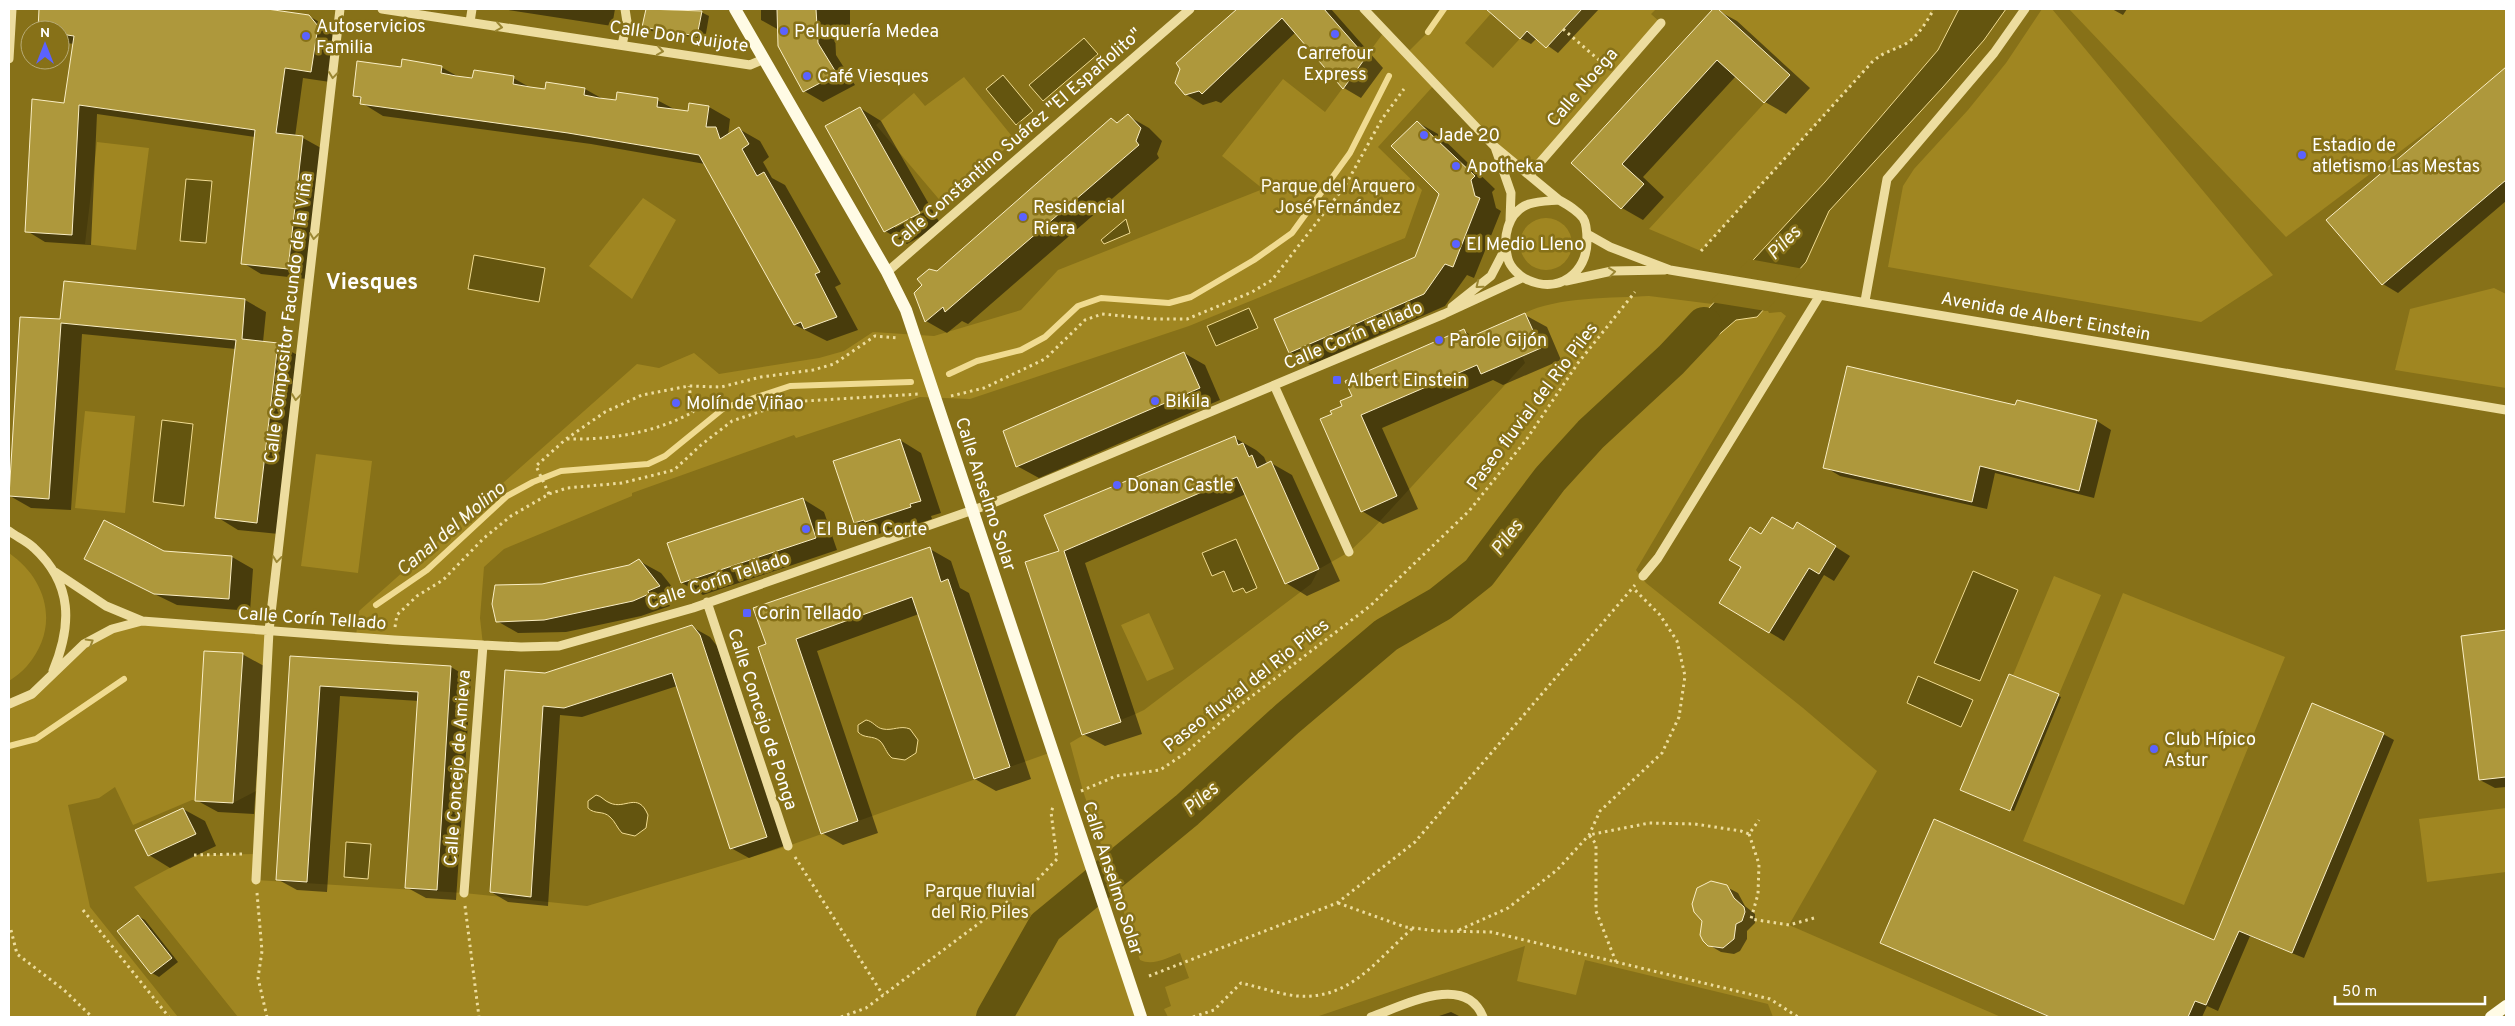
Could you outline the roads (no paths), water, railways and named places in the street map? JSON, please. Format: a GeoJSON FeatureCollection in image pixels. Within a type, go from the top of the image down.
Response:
{"type":"FeatureCollection","features":[{"type":"Feature","properties":{"kind":"main road","name":"Calle Anselmo Solar"},"geometry":{"type":"LineString","coordinates":[[735,9],[887,272],[906,310],[1141,1017]]}},
{"type":"Feature","properties":{"kind":"main road"},"geometry":{"type":"LineString","coordinates":[[2491,1017],[2506,1006]]}},
{"type":"Feature","properties":{"kind":"street"},"geometry":{"type":"LineString","coordinates":[[9,59],[12,9]]}},
{"type":"Feature","properties":{"kind":"street","name":"Calle Compositor Facundo de la Viña"},"geometry":{"type":"LineString","coordinates":[[256,880],[269,631],[340,9]]}},
{"type":"Feature","properties":{"kind":"street","name":"Calle Don Quijote"},"geometry":{"type":"LineString","coordinates":[[382,9],[750,65],[764,59]]}},
{"type":"Feature","properties":{"kind":"street"},"geometry":{"type":"LineString","coordinates":[[470,22],[472,9]]}},
{"type":"Feature","properties":{"kind":"street"},"geometry":{"type":"LineString","coordinates":[[622,45],[627,22],[625,9]]}},
{"type":"Feature","properties":{"kind":"street","name":"Calle Constantino Suárez \"El Españolito\""},"geometry":{"type":"LineString","coordinates":[[887,272],[1190,9]]}},
{"type":"Feature","properties":{"kind":"street"},"geometry":{"type":"LineString","coordinates":[[1364,9],[1495,147],[1530,174],[1559,200],[1573,208],[1584,220],[1587,234],[1587,255],[1580,268],[1564,281]]}},
{"type":"Feature","properties":{"kind":"street"},"geometry":{"type":"LineString","coordinates":[[1865,301],[1887,179],[1994,53],[2024,9]]}},
{"type":"Feature","properties":{"kind":"street","name":"Calle Noega"},"geometry":{"type":"LineString","coordinates":[[1530,174],[1661,23]]}},
{"type":"Feature","properties":{"kind":"street"},"geometry":{"type":"LineString","coordinates":[[1495,147],[1511,193],[1510,221],[1505,235],[1504,249],[1509,263],[1522,278],[1536,284],[1550,285],[1612,271],[1670,270]]}},
{"type":"Feature","properties":{"kind":"street"},"geometry":{"type":"LineString","coordinates":[[1510,221],[1527,205],[1559,200]]}},
{"type":"Feature","properties":{"kind":"street","name":"Avenida de Albert Einstein"},"geometry":{"type":"LineString","coordinates":[[1587,234],[1610,247],[1670,270],[1865,301],[2506,410]]}},
{"type":"Feature","properties":{"kind":"street","name":"Calle Corín Tellado"},"geometry":{"type":"LineString","coordinates":[[1444,314],[1491,276],[1504,249]]}},
{"type":"Feature","properties":{"kind":"street","name":"Calle Corín Tellado"},"geometry":{"type":"LineString","coordinates":[[52,570],[106,606],[142,621],[394,640],[483,645],[559,646],[707,602],[973,510],[1444,314],[1522,278]]}},
{"type":"Feature","properties":{"kind":"street"},"geometry":{"type":"LineString","coordinates":[[1643,576],[1658,558],[1820,294]]}},
{"type":"Feature","properties":{"kind":"street","name":"Calle Corín Tellado"},"geometry":{"type":"LineString","coordinates":[[1274,385],[1349,552]]}},
{"type":"Feature","properties":{"kind":"street"},"geometry":{"type":"LineString","coordinates":[[9,531],[34,548],[52,570],[65,592],[67,621],[63,647],[52,673]]}},
{"type":"Feature","properties":{"kind":"street","name":"Calle Concejo de Ponga"},"geometry":{"type":"LineString","coordinates":[[707,602],[788,846]]}},
{"type":"Feature","properties":{"kind":"street","name":"Calle Corín Tellado"},"geometry":{"type":"LineString","coordinates":[[9,704],[32,694],[84,644],[112,629],[142,621]]}},
{"type":"Feature","properties":{"kind":"street","name":"Calle Concejo de Amieva"},"geometry":{"type":"LineString","coordinates":[[464,893],[483,645]]}},
{"type":"Feature","properties":{"kind":"street"},"geometry":{"type":"LineString","coordinates":[[1372,1017],[1440,994],[1457,993],[1469,999],[1480,1010],[1483,1017]]}},
{"type":"Feature","properties":{"kind":"water"},"geometry":{"type":"Polygon","coordinates":[[[1959,9],[2006,9],[1984,40],[1943,87],[1829,211],[1806,262],[1757,317],[1736,320],[1715,338],[1671,360],[1696,322],[1825,182],[1938,50],[1959,9]]]}},
{"type":"Feature","properties":{"kind":"water"},"geometry":{"type":"Polygon","coordinates":[[[1084,38],[1098,54],[1043,101],[1029,85],[1084,38]]]}},
{"type":"Feature","properties":{"kind":"water"},"geometry":{"type":"Polygon","coordinates":[[[1003,75],[1033,111],[1016,125],[986,89],[1003,75]]]}},
{"type":"Feature","properties":{"kind":"water"},"geometry":{"type":"Polygon","coordinates":[[[186,179],[212,181],[206,243],[180,241],[186,179]]]}},
{"type":"Feature","properties":{"kind":"water"},"geometry":{"type":"Polygon","coordinates":[[[1126,219],[1130,233],[1104,244],[1101,240],[1126,219]]]}},
{"type":"Feature","properties":{"kind":"water"},"geometry":{"type":"Polygon","coordinates":[[[474,255],[545,268],[539,302],[468,289],[474,255]]]}},
{"type":"Feature","properties":{"kind":"water"},"geometry":{"type":"Polygon","coordinates":[[[1249,308],[1258,328],[1216,346],[1207,326],[1249,308]]]}},
{"type":"Feature","properties":{"kind":"water"},"geometry":{"type":"Polygon","coordinates":[[[162,420],[193,424],[184,506],[153,502],[162,420]]]}},
{"type":"Feature","properties":{"kind":"water"},"geometry":{"type":"Polygon","coordinates":[[[1236,539],[1257,588],[1246,593],[1243,588],[1233,592],[1224,571],[1212,576],[1202,553],[1236,539]]]}},
{"type":"Feature","properties":{"kind":"water"},"geometry":{"type":"Polygon","coordinates":[[[1973,571],[2018,590],[1980,681],[1934,663],[1973,571]]]}},
{"type":"Feature","properties":{"kind":"water"},"geometry":{"type":"Polygon","coordinates":[[[1918,676],[1973,700],[1961,727],[1907,703],[1918,676]]]}},
{"type":"Feature","properties":{"kind":"water"},"geometry":{"type":"Polygon","coordinates":[[[866,720],[883,729],[910,729],[918,740],[916,753],[905,760],[892,758],[880,741],[863,736],[858,732],[858,725],[866,720]]]}},
{"type":"Feature","properties":{"kind":"water"},"geometry":{"type":"Polygon","coordinates":[[[596,795],[616,805],[640,804],[648,815],[646,828],[635,836],[622,833],[607,815],[588,808],[588,801],[596,795]]]}},
{"type":"Feature","properties":{"kind":"water"},"geometry":{"type":"Polygon","coordinates":[[[346,842],[371,844],[368,879],[344,877],[346,842]]]}},
{"type":"Feature","properties":{"kind":"waterway","name":"Canal del Molino"},"geometry":{"type":"LineString","coordinates":[[1428,32],[1444,9]]}},
{"type":"Feature","properties":{"kind":"waterway","name":"Canal del Molino"},"geometry":{"type":"LineString","coordinates":[[949,374],[977,361],[1021,350],[1045,337],[1078,306],[1101,298],[1169,303],[1191,297],[1254,260],[1292,233],[1350,153],[1389,76]]}},
{"type":"Feature","properties":{"kind":"waterway","name":"Piles"},"geometry":{"type":"LineString","coordinates":[[994,1017],[1045,927],[1187,810],[1287,719],[1386,635],[1440,604],[1479,573],[1550,479],[1591,434],[1671,360],[1704,325]]}},
{"type":"Feature","properties":{"kind":"waterway","name":"Canal del Molino"},"geometry":{"type":"LineString","coordinates":[[376,605],[427,570],[507,496],[533,482],[561,471],[648,464],[665,456],[724,408],[790,386],[911,382]]}},
{"type":"Feature","properties":{"kind":"waterway","name":"Canal del Molino"},"geometry":{"type":"LineString","coordinates":[[9,746],[36,739],[124,679]]}},
{"type":"Feature","properties":{"kind":"place","name":"Peluquería Medea"},"geometry":{"type":"Point","coordinates":[784,31]}},
{"type":"Feature","properties":{"kind":"place","name":"Carrefour Express"},"geometry":{"type":"Point","coordinates":[1335,34]}},
{"type":"Feature","properties":{"kind":"place","name":"Autoservicios Familia"},"geometry":{"type":"Point","coordinates":[306,36]}},
{"type":"Feature","properties":{"kind":"place","name":"Café Viesques"},"geometry":{"type":"Point","coordinates":[807,76]}},
{"type":"Feature","properties":{"kind":"place","name":"Jade 20"},"geometry":{"type":"Point","coordinates":[1424,135]}},
{"type":"Feature","properties":{"kind":"place","name":"Estadio de atletismo Las Mestas"},"geometry":{"type":"Point","coordinates":[2302,155]}},
{"type":"Feature","properties":{"kind":"place","name":"Apotheka"},"geometry":{"type":"Point","coordinates":[1456,166]}},
{"type":"Feature","properties":{"kind":"place","name":"Residencial Riera"},"geometry":{"type":"Point","coordinates":[1023,217]}},
{"type":"Feature","properties":{"kind":"place","name":"El Medio Lleno"},"geometry":{"type":"Point","coordinates":[1456,244]}},
{"type":"Feature","properties":{"kind":"place","name":"Parole Gijón"},"geometry":{"type":"Point","coordinates":[1439,340]}},
{"type":"Feature","properties":{"kind":"place","name":"Albert Einstein"},"geometry":{"type":"Point","coordinates":[1337,380]}},
{"type":"Feature","properties":{"kind":"place","name":"Bikila"},"geometry":{"type":"Point","coordinates":[1155,401]}},
{"type":"Feature","properties":{"kind":"place","name":"Molín de Viñao"},"geometry":{"type":"Point","coordinates":[676,403]}},
{"type":"Feature","properties":{"kind":"place","name":"Donan Castle"},"geometry":{"type":"Point","coordinates":[1117,485]}},
{"type":"Feature","properties":{"kind":"place","name":"El Buen Corte"},"geometry":{"type":"Point","coordinates":[806,529]}},
{"type":"Feature","properties":{"kind":"place","name":"Corin Tellado"},"geometry":{"type":"Point","coordinates":[747,613]}},
{"type":"Feature","properties":{"kind":"place","name":"Club Hípico Astur"},"geometry":{"type":"Point","coordinates":[2154,749]}},
{"type":"Feature","properties":{"kind":"district","name":"Viesques"},"geometry":{"type":"Point","coordinates":[372,281]}},
{"type":"Feature","properties":{"kind":"park label","name":"Parque del Arquero José Fernández"},"geometry":{"type":"Point","coordinates":[1338,196]}},
{"type":"Feature","properties":{"kind":"park label","name":"Parque fluvial del Rio Piles"},"geometry":{"type":"Point","coordinates":[980,901]}}]}
